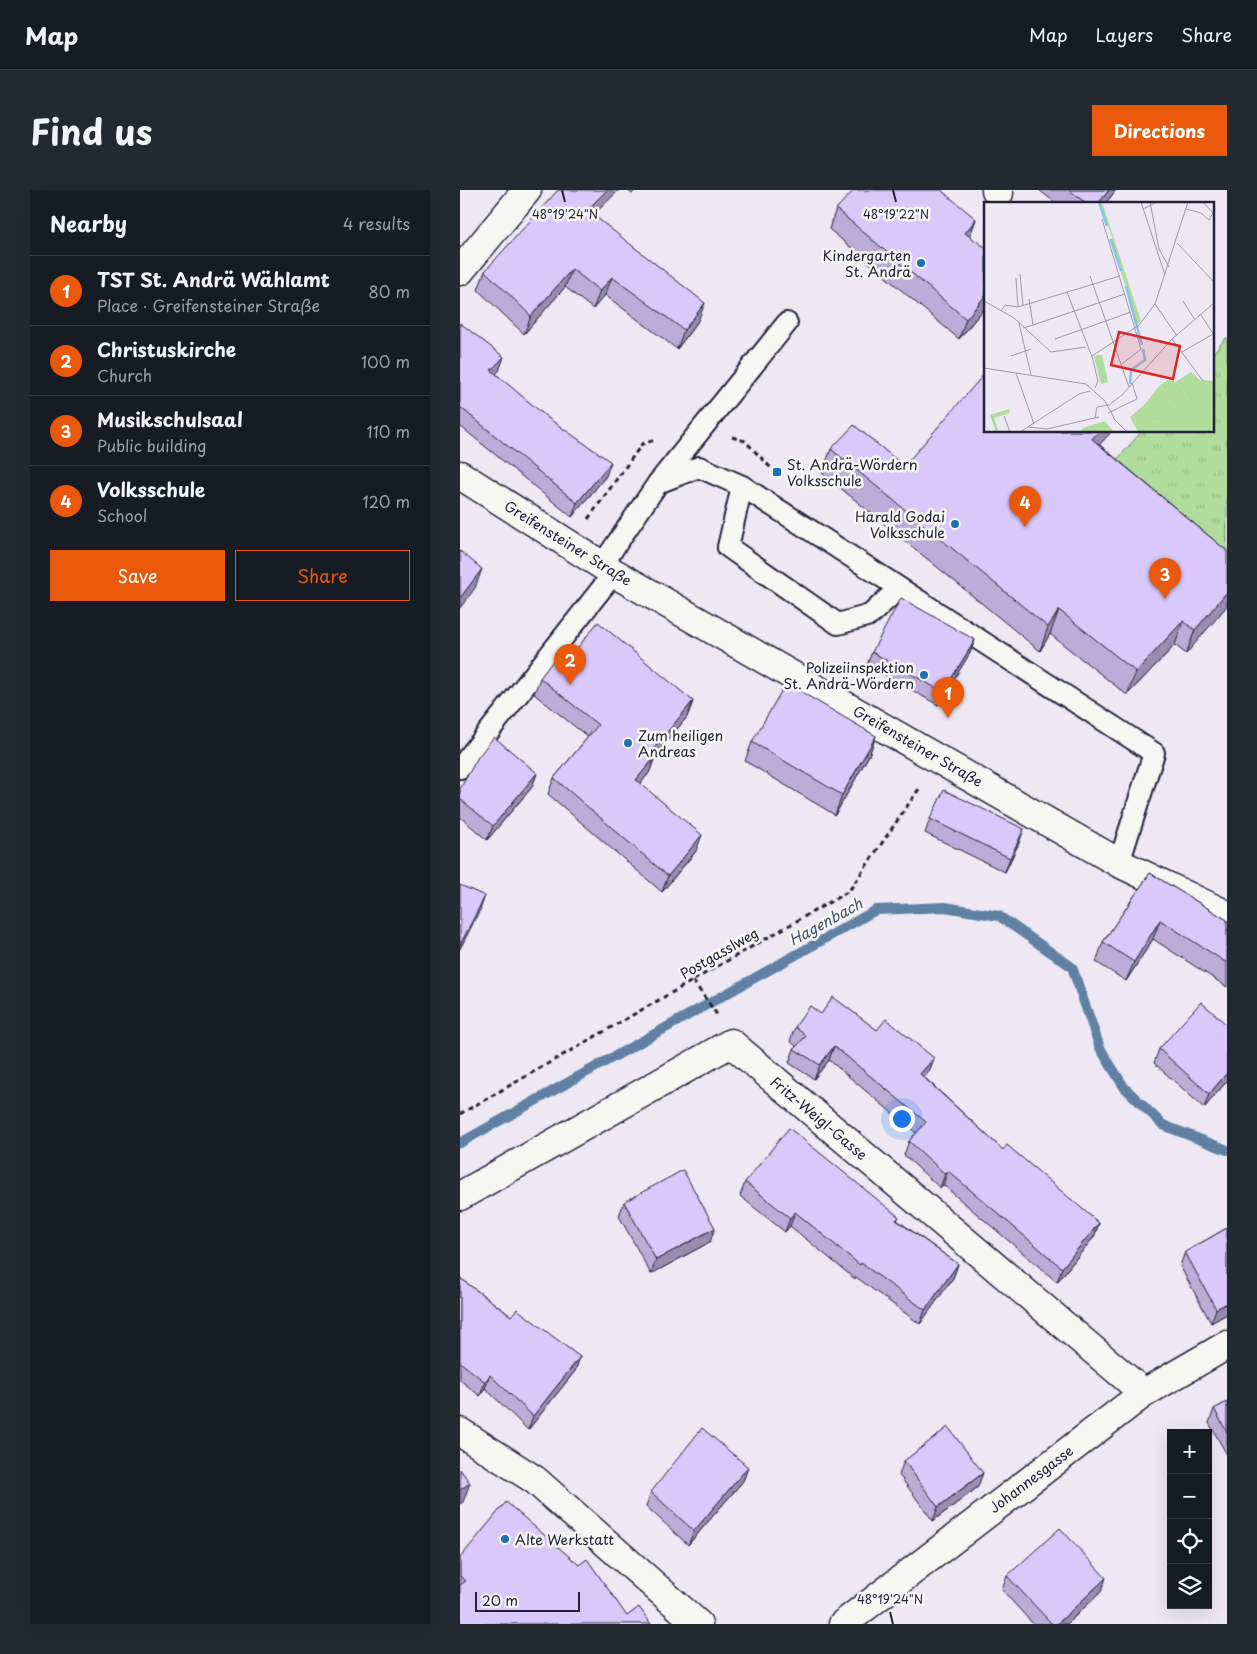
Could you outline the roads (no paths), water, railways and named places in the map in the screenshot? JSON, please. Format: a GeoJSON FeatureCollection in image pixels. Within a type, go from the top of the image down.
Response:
{"type":"FeatureCollection","features":[{"type":"Feature","properties":{"kind":"street"},"geometry":{"type":"LineString","coordinates":[[460,271],[527,190]]}},
{"type":"Feature","properties":{"kind":"street","name":"Greifensteiner Straße"},"geometry":{"type":"LineString","coordinates":[[460,475],[608,569],[940,758],[1119,863],[1227,915]]}},
{"type":"Feature","properties":{"kind":"street","name":"Fritz-Weigl-Gasse"},"geometry":{"type":"LineString","coordinates":[[460,1196],[731,1043],[1144,1393]]}},
{"type":"Feature","properties":{"kind":"street","name":"Johannesgasse"},"geometry":{"type":"LineString","coordinates":[[842,1624],[1144,1393],[1227,1345]]}},
{"type":"Feature","properties":{"kind":"street"},"geometry":{"type":"LineString","coordinates":[[460,1432],[535,1480],[698,1624]]}},
{"type":"Feature","properties":{"kind":"lane"},"geometry":{"type":"LineString","coordinates":[[460,768],[608,569],[658,483],[787,323]]}},
{"type":"Feature","properties":{"kind":"lane"},"geometry":{"type":"LineString","coordinates":[[658,483],[699,467],[742,486],[1154,753],[1119,863]]}},
{"type":"Feature","properties":{"kind":"lane"},"geometry":{"type":"LineString","coordinates":[[742,486],[728,547],[838,624],[870,615],[899,588]]}},
{"type":"Feature","properties":{"kind":"waterway","name":"Hagenbach"},"geometry":{"type":"LineString","coordinates":[[460,1143],[876,910],[945,907],[999,916],[1072,967],[1100,1048],[1124,1087],[1163,1125],[1227,1150]]}},
{"type":"Feature","properties":{"kind":"place","name":"Kindergarten St. Andrä"},"geometry":{"type":"Point","coordinates":[921,263]}},
{"type":"Feature","properties":{"kind":"place","name":"St. Andrä-Wördern Volksschule"},"geometry":{"type":"Point","coordinates":[777,472]}},
{"type":"Feature","properties":{"kind":"place","name":"Harald Godai Volksschule"},"geometry":{"type":"Point","coordinates":[955,524]}},
{"type":"Feature","properties":{"kind":"place","name":"Volksschule"},"geometry":{"type":"Point","coordinates":[1025,527]}},
{"type":"Feature","properties":{"kind":"place","name":"Musikschulsaal"},"geometry":{"type":"Point","coordinates":[1165,599]}},
{"type":"Feature","properties":{"kind":"place","name":"Polizeiinspektion St. Andrä-Wördern"},"geometry":{"type":"Point","coordinates":[924,675]}},
{"type":"Feature","properties":{"kind":"place","name":"Christuskirche"},"geometry":{"type":"Point","coordinates":[570,685]}},
{"type":"Feature","properties":{"kind":"place","name":"TST St. Andrä Wählamt"},"geometry":{"type":"Point","coordinates":[948,718]}},
{"type":"Feature","properties":{"kind":"place","name":"Zum heiligen Andreas"},"geometry":{"type":"Point","coordinates":[628,743]}},
{"type":"Feature","properties":{"kind":"place","name":"Alte Werkstatt"},"geometry":{"type":"Point","coordinates":[505,1539]}}]}
